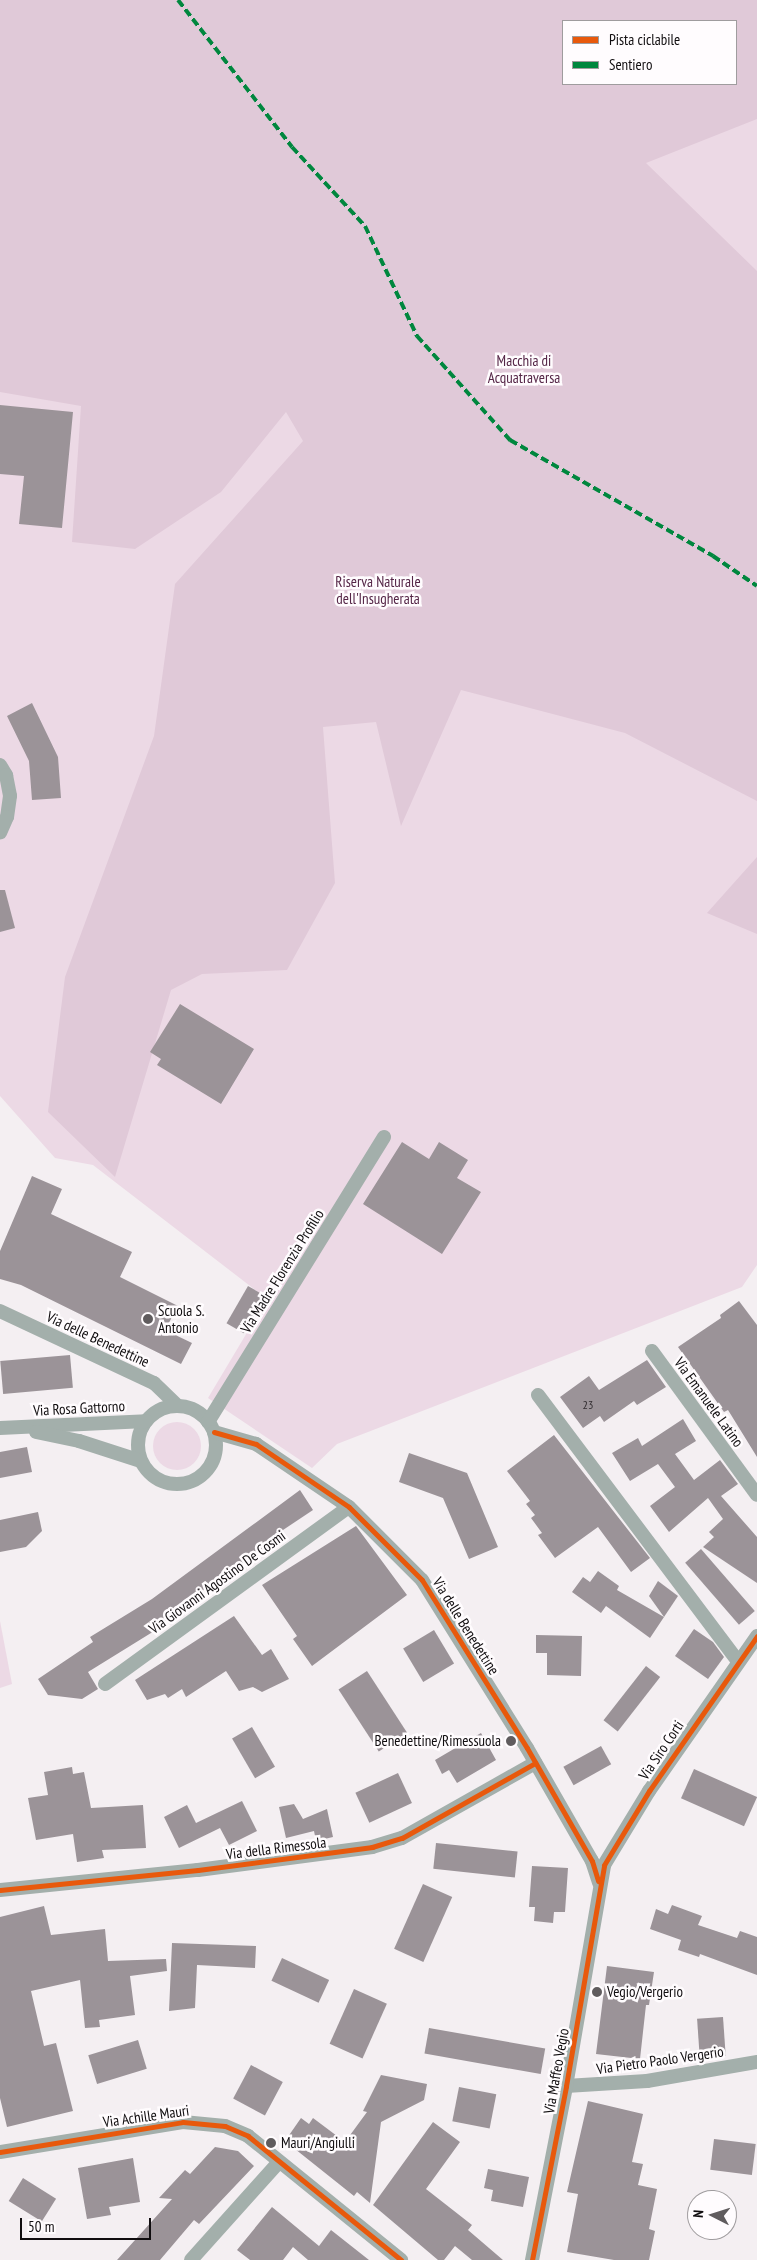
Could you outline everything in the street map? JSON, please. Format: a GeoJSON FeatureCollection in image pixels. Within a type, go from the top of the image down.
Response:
{"type":"FeatureCollection","features":[{"type":"Feature","properties":{"kind":"street"},"geometry":{"type":"LineString","coordinates":[[0,765],[6,775],[10,796],[7,817],[0,833]]}},
{"type":"Feature","properties":{"kind":"street","name":"Via Madre Florenzia Profilio"},"geometry":{"type":"LineString","coordinates":[[211,1427],[384,1137]]}},
{"type":"Feature","properties":{"kind":"street","name":"Via delle Benedettine"},"geometry":{"type":"LineString","coordinates":[[0,1310],[154,1383],[177,1406]]}},
{"type":"Feature","properties":{"kind":"street","name":"Via Emanuele Latino"},"geometry":{"type":"LineString","coordinates":[[652,1352],[757,1495]]}},
{"type":"Feature","properties":{"kind":"street"},"geometry":{"type":"LineString","coordinates":[[538,1395],[738,1661]]}},
{"type":"Feature","properties":{"kind":"street"},"geometry":{"type":"LineString","coordinates":[[177,1406],[197,1411],[211,1427],[213,1460],[203,1474],[191,1482],[172,1484],[157,1480],[140,1461],[138,1443],[146,1421],[163,1408],[177,1406]]}},
{"type":"Feature","properties":{"kind":"street","name":"Via Rosa Gattorno"},"geometry":{"type":"LineString","coordinates":[[0,1428],[146,1421]]}},
{"type":"Feature","properties":{"kind":"street","name":"Via delle Benedettine"},"geometry":{"type":"LineString","coordinates":[[211,1427],[256,1444],[349,1507],[389,1544],[435,1596],[592,1861],[600,1886]]}},
{"type":"Feature","properties":{"kind":"street","name":"Via Rosa Gattorno"},"geometry":{"type":"LineString","coordinates":[[15,1428],[79,1440],[140,1461]]}},
{"type":"Feature","properties":{"kind":"street","name":"Via Giovanni Agostino De Cosmi"},"geometry":{"type":"LineString","coordinates":[[105,1684],[349,1507]]}},
{"type":"Feature","properties":{"kind":"street","name":"Via Siro Corti"},"geometry":{"type":"LineString","coordinates":[[600,1886],[604,1865],[626,1825],[757,1636]]}},
{"type":"Feature","properties":{"kind":"street","name":"Via della Rimessola"},"geometry":{"type":"LineString","coordinates":[[0,1890],[198,1870],[372,1848],[402,1838],[535,1763]]}},
{"type":"Feature","properties":{"kind":"street","name":"Via Maffeo Vegio"},"geometry":{"type":"LineString","coordinates":[[532,2260],[566,2086],[600,1886]]}},
{"type":"Feature","properties":{"kind":"street","name":"Via Pietro Paolo Vergerio"},"geometry":{"type":"LineString","coordinates":[[566,2086],[647,2081],[757,2062]]}},
{"type":"Feature","properties":{"kind":"street","name":"Via Achille Mauri"},"geometry":{"type":"LineString","coordinates":[[0,2152],[197,2121],[240,2131],[401,2260]]}},
{"type":"Feature","properties":{"kind":"street"},"geometry":{"type":"LineString","coordinates":[[191,2260],[279,2162]]}},
{"type":"Feature","properties":{"kind":"green space","name":"Riserva Naturale dell'Insugherata"},"geometry":{"type":"Polygon","coordinates":[[[0,0],[757,0],[757,1265],[742,1287],[337,1444],[312,1468],[208,1398],[267,1299],[93,1165],[55,1158],[0,1096],[0,0]]]}},
{"type":"Feature","properties":{"kind":"green space","name":"Macchia di Acquatraversa"},"geometry":{"type":"Polygon","coordinates":[[[0,0],[757,0],[757,119],[646,163],[757,271],[757,801],[625,733],[461,690],[401,826],[376,722],[323,727],[335,883],[287,970],[202,974],[171,990],[115,1177],[48,1112],[65,977],[154,736],[175,584],[303,441],[286,412],[221,492],[135,549],[72,542],[81,406],[0,392],[0,0]]]}},
{"type":"Feature","properties":{"kind":"green space"},"geometry":{"type":"Polygon","coordinates":[[[757,857],[757,934],[707,913],[757,857]]]}},
{"type":"Feature","properties":{"kind":"green space"},"geometry":{"type":"Polygon","coordinates":[[[172,1422],[182,1422],[194,1429],[201,1441],[201,1451],[194,1463],[182,1470],[172,1470],[164,1466],[157,1459],[153,1451],[153,1441],[157,1433],[164,1426],[172,1422]]]}},
{"type":"Feature","properties":{"kind":"green space"},"geometry":{"type":"Polygon","coordinates":[[[0,1621],[12,1684],[0,1688],[0,1621]]]}},
{"type":"Feature","properties":{"kind":"building"},"geometry":{"type":"Polygon","coordinates":[[[0,405],[73,412],[62,528],[19,524],[24,476],[0,474],[0,405]]]}},
{"type":"Feature","properties":{"kind":"building"},"geometry":{"type":"Polygon","coordinates":[[[32,703],[58,757],[61,798],[32,800],[29,761],[7,716],[32,703]]]}},
{"type":"Feature","properties":{"kind":"building"},"geometry":{"type":"Polygon","coordinates":[[[0,890],[5,890],[15,928],[0,932],[0,890]]]}},
{"type":"Feature","properties":{"kind":"building"},"geometry":{"type":"Polygon","coordinates":[[[180,1004],[254,1049],[221,1104],[157,1065],[161,1059],[150,1052],[180,1004]]]}},
{"type":"Feature","properties":{"kind":"building"},"geometry":{"type":"Polygon","coordinates":[[[402,1142],[429,1159],[439,1142],[468,1160],[457,1178],[481,1192],[442,1254],[363,1204],[402,1142]]]}},
{"type":"Feature","properties":{"kind":"building"},"geometry":{"type":"Polygon","coordinates":[[[32,1176],[62,1189],[51,1214],[132,1252],[120,1277],[178,1306],[165,1330],[192,1343],[181,1364],[21,1285],[0,1279],[0,1251],[32,1176]]]}},
{"type":"Feature","properties":{"kind":"building"},"geometry":{"type":"Polygon","coordinates":[[[248,1286],[265,1296],[244,1333],[227,1323],[248,1286]]]}},
{"type":"Feature","properties":{"kind":"building"},"geometry":{"type":"Polygon","coordinates":[[[739,1301],[757,1325],[757,1457],[728,1410],[724,1412],[678,1347],[721,1318],[720,1315],[739,1301]]]}},
{"type":"Feature","properties":{"kind":"building"},"geometry":{"type":"Polygon","coordinates":[[[70,1355],[73,1388],[3,1394],[0,1361],[70,1355]]]}},
{"type":"Feature","properties":{"kind":"building"},"geometry":{"type":"Polygon","coordinates":[[[647,1360],[666,1387],[637,1405],[634,1401],[604,1422],[600,1416],[583,1428],[560,1397],[589,1376],[599,1390],[647,1360]]]}},
{"type":"Feature","properties":{"kind":"building"},"geometry":{"type":"Polygon","coordinates":[[[683,1419],[696,1441],[675,1454],[694,1480],[720,1460],[738,1484],[721,1496],[757,1537],[757,1583],[703,1547],[714,1537],[709,1532],[723,1519],[708,1498],[669,1532],[650,1506],[675,1487],[658,1464],[630,1481],[612,1453],[638,1438],[642,1446],[683,1419]]]}},
{"type":"Feature","properties":{"kind":"building"},"geometry":{"type":"Polygon","coordinates":[[[554,1435],[650,1558],[631,1572],[598,1527],[555,1558],[538,1535],[542,1533],[531,1518],[535,1515],[526,1504],[530,1501],[507,1471],[554,1435]]]}},
{"type":"Feature","properties":{"kind":"building"},"geometry":{"type":"Polygon","coordinates":[[[27,1447],[32,1472],[0,1478],[0,1452],[27,1447]]]}},
{"type":"Feature","properties":{"kind":"building"},"geometry":{"type":"Polygon","coordinates":[[[409,1453],[467,1473],[498,1547],[469,1559],[443,1498],[399,1482],[409,1453]]]}},
{"type":"Feature","properties":{"kind":"building"},"geometry":{"type":"Polygon","coordinates":[[[300,1490],[313,1510],[262,1544],[264,1548],[206,1588],[151,1633],[88,1672],[98,1689],[82,1699],[48,1695],[38,1679],[93,1642],[90,1637],[152,1599],[300,1490]]]}},
{"type":"Feature","properties":{"kind":"building"},"geometry":{"type":"Polygon","coordinates":[[[38,1512],[42,1531],[26,1547],[0,1552],[0,1520],[38,1512]]]}},
{"type":"Feature","properties":{"kind":"building"},"geometry":{"type":"Polygon","coordinates":[[[356,1526],[407,1595],[312,1666],[293,1639],[297,1636],[262,1585],[356,1526]]]}},
{"type":"Feature","properties":{"kind":"building"},"geometry":{"type":"Polygon","coordinates":[[[701,1549],[755,1611],[739,1625],[685,1563],[701,1549]]]}},
{"type":"Feature","properties":{"kind":"building"},"geometry":{"type":"Polygon","coordinates":[[[598,1571],[619,1586],[617,1590],[664,1617],[650,1638],[606,1606],[601,1613],[572,1592],[583,1577],[590,1582],[598,1571]]]}},
{"type":"Feature","properties":{"kind":"building"},"geometry":{"type":"Polygon","coordinates":[[[658,1581],[678,1596],[664,1617],[649,1596],[658,1581]]]}},
{"type":"Feature","properties":{"kind":"building"},"geometry":{"type":"Polygon","coordinates":[[[234,1616],[262,1655],[271,1649],[289,1679],[262,1692],[253,1687],[239,1691],[226,1671],[186,1697],[182,1689],[168,1698],[165,1694],[147,1700],[135,1680],[234,1616]]]}},
{"type":"Feature","properties":{"kind":"building"},"geometry":{"type":"Polygon","coordinates":[[[694,1629],[713,1642],[724,1657],[708,1679],[675,1656],[694,1629]]]}},
{"type":"Feature","properties":{"kind":"building"},"geometry":{"type":"Polygon","coordinates":[[[434,1630],[454,1663],[423,1682],[403,1649],[434,1630]]]}},
{"type":"Feature","properties":{"kind":"building"},"geometry":{"type":"Polygon","coordinates":[[[536,1635],[582,1636],[581,1676],[547,1675],[547,1653],[536,1653],[536,1635]]]}},
{"type":"Feature","properties":{"kind":"building"},"geometry":{"type":"Polygon","coordinates":[[[646,1666],[660,1677],[618,1731],[604,1720],[646,1666]]]}},
{"type":"Feature","properties":{"kind":"building"},"geometry":{"type":"Polygon","coordinates":[[[367,1671],[407,1733],[379,1752],[338,1690],[367,1671]]]}},
{"type":"Feature","properties":{"kind":"building"},"geometry":{"type":"Polygon","coordinates":[[[252,1727],[275,1767],[255,1778],[232,1738],[252,1727]]]}},
{"type":"Feature","properties":{"kind":"building"},"geometry":{"type":"Polygon","coordinates":[[[481,1733],[496,1760],[457,1783],[449,1770],[442,1774],[435,1760],[481,1733]]]}},
{"type":"Feature","properties":{"kind":"building"},"geometry":{"type":"Polygon","coordinates":[[[601,1746],[611,1764],[574,1785],[563,1767],[601,1746]]]}},
{"type":"Feature","properties":{"kind":"building"},"geometry":{"type":"Polygon","coordinates":[[[72,1767],[73,1774],[84,1772],[91,1808],[143,1805],[146,1848],[102,1850],[104,1858],[77,1862],[73,1834],[36,1840],[28,1798],[48,1795],[44,1772],[72,1767]]]}},
{"type":"Feature","properties":{"kind":"building"},"geometry":{"type":"Polygon","coordinates":[[[694,1769],[757,1797],[744,1826],[681,1798],[694,1769]]]}},
{"type":"Feature","properties":{"kind":"building"},"geometry":{"type":"Polygon","coordinates":[[[398,1773],[412,1803],[369,1823],[355,1793],[398,1773]]]}},
{"type":"Feature","properties":{"kind":"building"},"geometry":{"type":"Polygon","coordinates":[[[242,1801],[257,1831],[229,1845],[220,1828],[179,1848],[164,1817],[187,1805],[196,1823],[242,1801]]]}},
{"type":"Feature","properties":{"kind":"building"},"geometry":{"type":"Polygon","coordinates":[[[294,1804],[303,1819],[327,1809],[333,1837],[316,1841],[314,1831],[286,1838],[279,1807],[294,1804]]]}},
{"type":"Feature","properties":{"kind":"building"},"geometry":{"type":"Polygon","coordinates":[[[436,1843],[518,1852],[515,1877],[433,1869],[436,1843]]]}},
{"type":"Feature","properties":{"kind":"building"},"geometry":{"type":"Polygon","coordinates":[[[532,1866],[568,1868],[565,1912],[554,1912],[553,1923],[534,1921],[535,1907],[529,1907],[532,1866]]]}},
{"type":"Feature","properties":{"kind":"building"},"geometry":{"type":"Polygon","coordinates":[[[423,1884],[452,1897],[423,1962],[394,1949],[423,1884]]]}},
{"type":"Feature","properties":{"kind":"building"},"geometry":{"type":"Polygon","coordinates":[[[672,1905],[702,1916],[698,1925],[737,1938],[740,1931],[757,1937],[757,1975],[700,1954],[699,1957],[678,1950],[681,1940],[650,1929],[656,1909],[668,1914],[672,1905]]]}},
{"type":"Feature","properties":{"kind":"building"},"geometry":{"type":"Polygon","coordinates":[[[44,1906],[51,1935],[105,1929],[108,1961],[166,1959],[167,1971],[130,1976],[135,2015],[99,2020],[100,2027],[85,2028],[80,1980],[31,1991],[44,2046],[56,2043],[73,2111],[7,2127],[0,2098],[0,1917],[44,1906]]]}},
{"type":"Feature","properties":{"kind":"building"},"geometry":{"type":"Polygon","coordinates":[[[172,1943],[256,1946],[255,1968],[197,1965],[195,2008],[169,2011],[172,1943]]]}},
{"type":"Feature","properties":{"kind":"building"},"geometry":{"type":"Polygon","coordinates":[[[282,1958],[329,1980],[319,2003],[271,1981],[282,1958]]]}},
{"type":"Feature","properties":{"kind":"building"},"geometry":{"type":"Polygon","coordinates":[[[607,1966],[654,1972],[649,2005],[646,2005],[640,2059],[596,2054],[607,1966]]]}},
{"type":"Feature","properties":{"kind":"building"},"geometry":{"type":"Polygon","coordinates":[[[354,1989],[387,2004],[362,2058],[330,2044],[354,1989]]]}},
{"type":"Feature","properties":{"kind":"building"},"geometry":{"type":"Polygon","coordinates":[[[723,2017],[726,2056],[700,2058],[697,2019],[723,2017]]]}},
{"type":"Feature","properties":{"kind":"building"},"geometry":{"type":"Polygon","coordinates":[[[429,2028],[545,2048],[541,2074],[424,2054],[429,2028]]]}},
{"type":"Feature","properties":{"kind":"building"},"geometry":{"type":"Polygon","coordinates":[[[138,2040],[147,2069],[97,2084],[88,2055],[138,2040]]]}},
{"type":"Feature","properties":{"kind":"building"},"geometry":{"type":"Polygon","coordinates":[[[251,2065],[283,2082],[265,2115],[233,2099],[251,2065]]]}},
{"type":"Feature","properties":{"kind":"building"},"geometry":{"type":"Polygon","coordinates":[[[381,2075],[427,2084],[424,2100],[381,2122],[370,2203],[357,2192],[354,2196],[285,2141],[301,2118],[309,2124],[313,2118],[345,2142],[367,2112],[363,2111],[381,2075]]]}},
{"type":"Feature","properties":{"kind":"building"},"geometry":{"type":"Polygon","coordinates":[[[459,2087],[496,2094],[490,2129],[452,2121],[459,2087]]]}},
{"type":"Feature","properties":{"kind":"building"},"geometry":{"type":"Polygon","coordinates":[[[588,2101],[643,2114],[632,2162],[643,2164],[638,2185],[657,2189],[649,2229],[655,2231],[649,2260],[614,2260],[567,2252],[578,2194],[567,2192],[588,2101]]]}},
{"type":"Feature","properties":{"kind":"building"},"geometry":{"type":"Polygon","coordinates":[[[433,2122],[460,2142],[426,2189],[472,2225],[468,2230],[503,2260],[472,2260],[455,2246],[444,2260],[438,2260],[373,2205],[433,2122]]]}},
{"type":"Feature","properties":{"kind":"building"},"geometry":{"type":"Polygon","coordinates":[[[714,2139],[756,2144],[752,2175],[710,2170],[714,2139]]]}},
{"type":"Feature","properties":{"kind":"building"},"geometry":{"type":"Polygon","coordinates":[[[215,2147],[238,2151],[254,2166],[199,2224],[194,2220],[160,2260],[117,2260],[172,2199],[159,2198],[185,2170],[190,2174],[215,2147]]]}},
{"type":"Feature","properties":{"kind":"building"},"geometry":{"type":"Polygon","coordinates":[[[133,2158],[140,2202],[109,2207],[111,2215],[87,2219],[78,2168],[133,2158]]]}},
{"type":"Feature","properties":{"kind":"building"},"geometry":{"type":"Polygon","coordinates":[[[488,2169],[529,2177],[523,2207],[491,2201],[493,2190],[484,2188],[488,2169]]]}},
{"type":"Feature","properties":{"kind":"building"},"geometry":{"type":"Polygon","coordinates":[[[23,2178],[56,2199],[42,2222],[9,2201],[23,2178]]]}},
{"type":"Feature","properties":{"kind":"building"},"geometry":{"type":"Polygon","coordinates":[[[272,2207],[319,2246],[331,2230],[369,2260],[308,2260],[293,2247],[283,2260],[250,2260],[237,2250],[272,2207]]]}},
{"type":"Feature","properties":{"kind":"marked path"},"geometry":{"type":"LineString","coordinates":[[178,0],[292,147],[365,226],[417,336],[510,440],[713,556],[757,586]]}},
{"type":"Feature","properties":{"kind":"cycle path"},"geometry":{"type":"LineString","coordinates":[[214,1432],[256,1444],[349,1507],[422,1580],[527,1748],[592,1861],[598,1881]]}},
{"type":"Feature","properties":{"kind":"cycle path"},"geometry":{"type":"LineString","coordinates":[[532,2260],[566,2086],[604,1865],[649,1791],[757,1636]]}},
{"type":"Feature","properties":{"kind":"cycle path"},"geometry":{"type":"LineString","coordinates":[[0,1890],[198,1870],[372,1847],[402,1838],[535,1763]]}},
{"type":"Feature","properties":{"kind":"cycle path"},"geometry":{"type":"LineString","coordinates":[[0,2152],[183,2122],[225,2126],[248,2136],[401,2260]]}},
{"type":"Feature","properties":{"kind":"place","name":"Scuola S. Antonio"},"geometry":{"type":"Point","coordinates":[148,1319]}},
{"type":"Feature","properties":{"kind":"place","name":"Benedettine/Rimessuola"},"geometry":{"type":"Point","coordinates":[511,1741]}},
{"type":"Feature","properties":{"kind":"place","name":"Vegio/Vergerio"},"geometry":{"type":"Point","coordinates":[597,1992]}},
{"type":"Feature","properties":{"kind":"place","name":"Mauri/Angiulli"},"geometry":{"type":"Point","coordinates":[271,2143]}}]}
